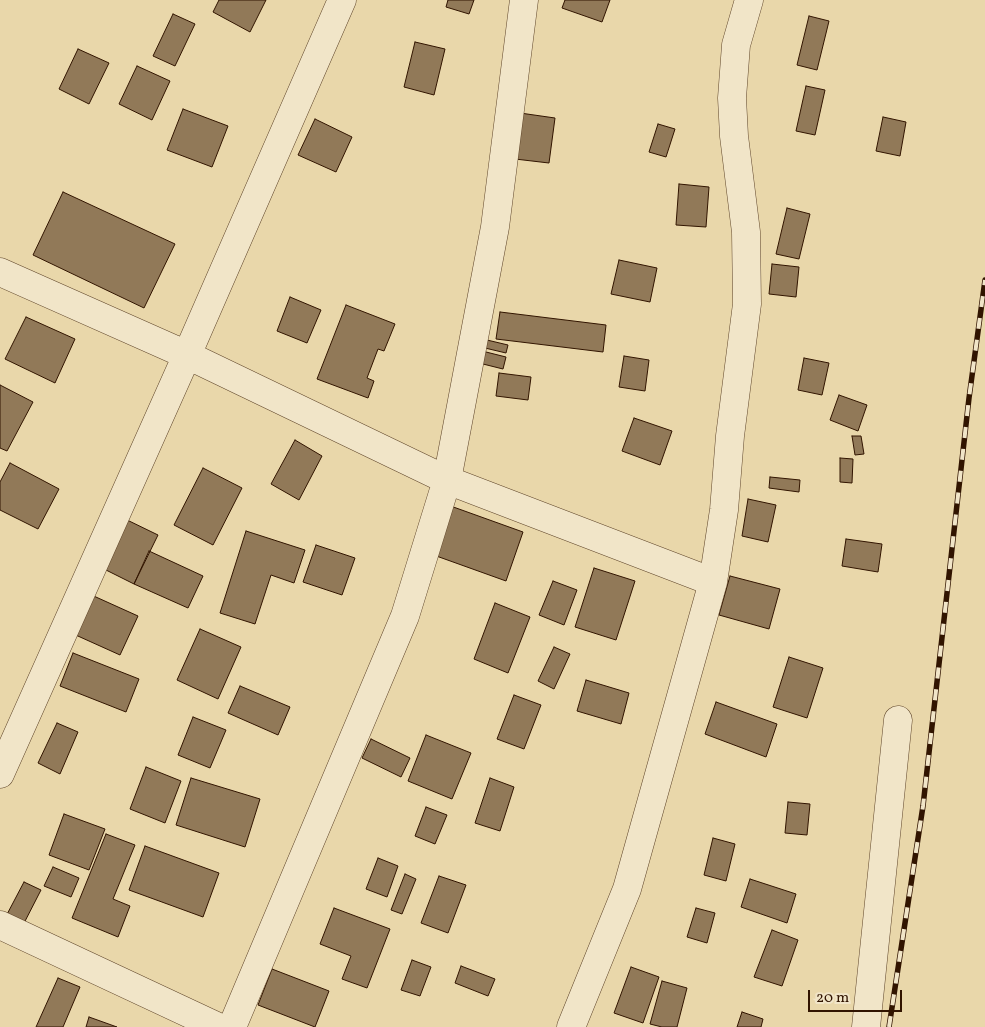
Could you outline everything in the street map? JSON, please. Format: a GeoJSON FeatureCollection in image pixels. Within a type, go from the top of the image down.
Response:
{"type":"FeatureCollection","features":[{"type":"Feature","properties":{"kind":"street"},"geometry":{"type":"LineString","coordinates":[[0,774],[187,355],[342,0]]}},
{"type":"Feature","properties":{"kind":"street"},"geometry":{"type":"LineString","coordinates":[[232,1027],[405,616],[447,480],[495,227],[524,0]]}},
{"type":"Feature","properties":{"kind":"street"},"geometry":{"type":"LineString","coordinates":[[571,1027],[627,889],[713,582],[724,510],[730,436],[747,304],[746,232],[734,136],[732,98],[736,45],[749,0]]}},
{"type":"Feature","properties":{"kind":"street"},"geometry":{"type":"LineString","coordinates":[[0,272],[187,355],[447,480],[713,582]]}},
{"type":"Feature","properties":{"kind":"street"},"geometry":{"type":"LineString","coordinates":[[866,1027],[898,720]]}},
{"type":"Feature","properties":{"kind":"street"},"geometry":{"type":"LineString","coordinates":[[0,925],[218,1027]]}},
{"type":"Feature","properties":{"kind":"building"},"geometry":{"type":"Polygon","coordinates":[[[219,0],[266,0],[250,32],[213,12],[219,0]]]}},
{"type":"Feature","properties":{"kind":"building"},"geometry":{"type":"Polygon","coordinates":[[[448,0],[474,0],[469,14],[446,7],[448,0]]]}},
{"type":"Feature","properties":{"kind":"building"},"geometry":{"type":"Polygon","coordinates":[[[565,0],[610,0],[602,22],[562,8],[565,0]]]}},
{"type":"Feature","properties":{"kind":"building"},"geometry":{"type":"Polygon","coordinates":[[[173,14],[195,24],[175,66],[153,56],[173,14]]]}},
{"type":"Feature","properties":{"kind":"building"},"geometry":{"type":"Polygon","coordinates":[[[809,16],[829,21],[817,70],[797,65],[809,16]]]}},
{"type":"Feature","properties":{"kind":"building"},"geometry":{"type":"Polygon","coordinates":[[[415,42],[445,49],[434,95],[404,87],[415,42]]]}},
{"type":"Feature","properties":{"kind":"building"},"geometry":{"type":"Polygon","coordinates":[[[78,49],[109,63],[89,104],[59,89],[78,49]]]}},
{"type":"Feature","properties":{"kind":"building"},"geometry":{"type":"Polygon","coordinates":[[[137,66],[170,81],[152,120],[119,104],[137,66]]]}},
{"type":"Feature","properties":{"kind":"building"},"geometry":{"type":"Polygon","coordinates":[[[806,86],[825,90],[815,135],[796,131],[806,86]]]}},
{"type":"Feature","properties":{"kind":"building"},"geometry":{"type":"Polygon","coordinates":[[[183,109],[228,126],[212,167],[167,150],[183,109]]]}},
{"type":"Feature","properties":{"kind":"building"},"geometry":{"type":"Polygon","coordinates":[[[520,113],[555,118],[549,163],[515,159],[520,113]]]}},
{"type":"Feature","properties":{"kind":"building"},"geometry":{"type":"Polygon","coordinates":[[[883,117],[906,122],[900,156],[876,151],[883,117]]]}},
{"type":"Feature","properties":{"kind":"building"},"geometry":{"type":"Polygon","coordinates":[[[315,119],[352,137],[336,172],[298,155],[315,119]]]}},
{"type":"Feature","properties":{"kind":"building"},"geometry":{"type":"Polygon","coordinates":[[[658,124],[675,129],[666,157],[649,152],[658,124]]]}},
{"type":"Feature","properties":{"kind":"building"},"geometry":{"type":"Polygon","coordinates":[[[679,184],[709,187],[706,227],[676,225],[679,184]]]}},
{"type":"Feature","properties":{"kind":"building"},"geometry":{"type":"Polygon","coordinates":[[[63,192],[175,244],[144,308],[33,255],[63,192]]]}},
{"type":"Feature","properties":{"kind":"building"},"geometry":{"type":"Polygon","coordinates":[[[787,208],[810,214],[799,259],[776,254],[787,208]]]}},
{"type":"Feature","properties":{"kind":"building"},"geometry":{"type":"Polygon","coordinates":[[[619,260],[657,268],[650,302],[611,294],[619,260]]]}},
{"type":"Feature","properties":{"kind":"building"},"geometry":{"type":"Polygon","coordinates":[[[772,264],[799,267],[796,297],[769,294],[772,264]]]}},
{"type":"Feature","properties":{"kind":"building"},"geometry":{"type":"Polygon","coordinates":[[[290,297],[321,310],[307,343],[277,331],[290,297]]]}},
{"type":"Feature","properties":{"kind":"building"},"geometry":{"type":"Polygon","coordinates":[[[346,305],[395,324],[384,351],[378,349],[367,378],[374,381],[368,398],[317,379],[346,305]]]}},
{"type":"Feature","properties":{"kind":"building"},"geometry":{"type":"Polygon","coordinates":[[[500,312],[606,325],[603,352],[496,339],[500,312]]]}},
{"type":"Feature","properties":{"kind":"building"},"geometry":{"type":"Polygon","coordinates":[[[26,317],[75,339],[55,383],[5,359],[26,317]]]}},
{"type":"Feature","properties":{"kind":"building"},"geometry":{"type":"Polygon","coordinates":[[[487,340],[508,345],[506,353],[485,348],[487,340]]]}},
{"type":"Feature","properties":{"kind":"building"},"geometry":{"type":"Polygon","coordinates":[[[482,351],[506,357],[503,369],[479,363],[482,351]]]}},
{"type":"Feature","properties":{"kind":"building"},"geometry":{"type":"Polygon","coordinates":[[[624,356],[649,360],[645,391],[619,387],[624,356]]]}},
{"type":"Feature","properties":{"kind":"building"},"geometry":{"type":"Polygon","coordinates":[[[804,358],[829,363],[822,395],[798,390],[804,358]]]}},
{"type":"Feature","properties":{"kind":"building"},"geometry":{"type":"Polygon","coordinates":[[[499,373],[531,377],[528,400],[496,396],[499,373]]]}},
{"type":"Feature","properties":{"kind":"building"},"geometry":{"type":"Polygon","coordinates":[[[0,385],[33,402],[7,451],[0,448],[0,385]]]}},
{"type":"Feature","properties":{"kind":"building"},"geometry":{"type":"Polygon","coordinates":[[[839,395],[867,405],[858,431],[830,420],[839,395]]]}},
{"type":"Feature","properties":{"kind":"building"},"geometry":{"type":"Polygon","coordinates":[[[634,418],[672,431],[660,465],[622,451],[634,418]]]}},
{"type":"Feature","properties":{"kind":"building"},"geometry":{"type":"Polygon","coordinates":[[[852,436],[861,436],[864,454],[855,455],[852,436]]]}},
{"type":"Feature","properties":{"kind":"building"},"geometry":{"type":"Polygon","coordinates":[[[295,440],[322,456],[299,500],[271,484],[295,440]]]}},
{"type":"Feature","properties":{"kind":"building"},"geometry":{"type":"Polygon","coordinates":[[[840,458],[853,459],[852,483],[840,482],[840,458]]]}},
{"type":"Feature","properties":{"kind":"building"},"geometry":{"type":"Polygon","coordinates":[[[10,463],[59,489],[38,529],[0,510],[0,482],[10,463]]]}},
{"type":"Feature","properties":{"kind":"building"},"geometry":{"type":"Polygon","coordinates":[[[203,468],[242,488],[213,545],[174,525],[203,468]]]}},
{"type":"Feature","properties":{"kind":"building"},"geometry":{"type":"Polygon","coordinates":[[[770,477],[800,480],[799,492],[769,488],[770,477]]]}},
{"type":"Feature","properties":{"kind":"building"},"geometry":{"type":"Polygon","coordinates":[[[748,499],[776,505],[768,542],[742,536],[748,499]]]}},
{"type":"Feature","properties":{"kind":"building"},"geometry":{"type":"Polygon","coordinates":[[[445,504],[523,532],[506,581],[428,553],[445,504]]]}},
{"type":"Feature","properties":{"kind":"building"},"geometry":{"type":"Polygon","coordinates":[[[123,518],[158,535],[134,584],[100,567],[123,518]]]}},
{"type":"Feature","properties":{"kind":"building"},"geometry":{"type":"Polygon","coordinates":[[[246,531],[305,550],[294,583],[271,575],[255,624],[220,613],[246,531]]]}},
{"type":"Feature","properties":{"kind":"building"},"geometry":{"type":"Polygon","coordinates":[[[846,539],[882,544],[878,572],[842,566],[846,539]]]}},
{"type":"Feature","properties":{"kind":"building"},"geometry":{"type":"Polygon","coordinates":[[[316,545],[355,558],[342,595],[303,582],[316,545]]]}},
{"type":"Feature","properties":{"kind":"building"},"geometry":{"type":"Polygon","coordinates":[[[149,551],[203,576],[188,608],[134,584],[149,551]]]}},
{"type":"Feature","properties":{"kind":"building"},"geometry":{"type":"Polygon","coordinates":[[[594,568],[635,581],[616,640],[575,627],[594,568]]]}},
{"type":"Feature","properties":{"kind":"building"},"geometry":{"type":"Polygon","coordinates":[[[730,576],[780,589],[769,629],[719,615],[730,576]]]}},
{"type":"Feature","properties":{"kind":"building"},"geometry":{"type":"Polygon","coordinates":[[[553,581],[577,590],[564,625],[539,615],[553,581]]]}},
{"type":"Feature","properties":{"kind":"building"},"geometry":{"type":"Polygon","coordinates":[[[87,593],[138,616],[120,655],[69,632],[87,593]]]}},
{"type":"Feature","properties":{"kind":"building"},"geometry":{"type":"Polygon","coordinates":[[[495,603],[530,617],[508,673],[474,659],[495,603]]]}},
{"type":"Feature","properties":{"kind":"building"},"geometry":{"type":"Polygon","coordinates":[[[200,629],[241,647],[218,699],[177,680],[200,629]]]}},
{"type":"Feature","properties":{"kind":"building"},"geometry":{"type":"Polygon","coordinates":[[[554,647],[570,654],[554,689],[538,681],[554,647]]]}},
{"type":"Feature","properties":{"kind":"building"},"geometry":{"type":"Polygon","coordinates":[[[73,653],[139,679],[126,712],[60,686],[73,653]]]}},
{"type":"Feature","properties":{"kind":"building"},"geometry":{"type":"Polygon","coordinates":[[[789,657],[823,668],[807,718],[773,707],[789,657]]]}},
{"type":"Feature","properties":{"kind":"building"},"geometry":{"type":"Polygon","coordinates":[[[586,680],[629,693],[621,724],[577,711],[586,680]]]}},
{"type":"Feature","properties":{"kind":"building"},"geometry":{"type":"Polygon","coordinates":[[[240,686],[290,707],[278,735],[228,713],[240,686]]]}},
{"type":"Feature","properties":{"kind":"building"},"geometry":{"type":"Polygon","coordinates":[[[514,695],[541,705],[524,749],[497,739],[514,695]]]}},
{"type":"Feature","properties":{"kind":"building"},"geometry":{"type":"Polygon","coordinates":[[[716,702],[777,724],[766,757],[705,734],[716,702]]]}},
{"type":"Feature","properties":{"kind":"building"},"geometry":{"type":"Polygon","coordinates":[[[193,717],[226,730],[210,768],[178,755],[193,717]]]}},
{"type":"Feature","properties":{"kind":"building"},"geometry":{"type":"Polygon","coordinates":[[[57,723],[78,732],[60,774],[38,763],[57,723]]]}},
{"type":"Feature","properties":{"kind":"building"},"geometry":{"type":"Polygon","coordinates":[[[426,735],[471,753],[452,799],[408,781],[426,735]]]}},
{"type":"Feature","properties":{"kind":"building"},"geometry":{"type":"Polygon","coordinates":[[[371,739],[410,758],[401,777],[362,758],[371,739]]]}},
{"type":"Feature","properties":{"kind":"building"},"geometry":{"type":"Polygon","coordinates":[[[146,767],[181,781],[165,823],[130,809],[146,767]]]}},
{"type":"Feature","properties":{"kind":"building"},"geometry":{"type":"Polygon","coordinates":[[[191,778],[260,799],[245,847],[176,825],[191,778]]]}},
{"type":"Feature","properties":{"kind":"building"},"geometry":{"type":"Polygon","coordinates":[[[490,778],[514,787],[500,831],[475,823],[490,778]]]}},
{"type":"Feature","properties":{"kind":"building"},"geometry":{"type":"Polygon","coordinates":[[[788,802],[810,804],[807,835],[785,833],[788,802]]]}},
{"type":"Feature","properties":{"kind":"building"},"geometry":{"type":"Polygon","coordinates":[[[426,807],[447,815],[435,844],[415,836],[426,807]]]}},
{"type":"Feature","properties":{"kind":"building"},"geometry":{"type":"Polygon","coordinates":[[[64,814],[105,829],[89,870],[49,855],[64,814]]]}},
{"type":"Feature","properties":{"kind":"building"},"geometry":{"type":"Polygon","coordinates":[[[106,834],[135,845],[113,899],[130,906],[118,937],[72,918],[106,834]]]}},
{"type":"Feature","properties":{"kind":"building"},"geometry":{"type":"Polygon","coordinates":[[[713,838],[735,844],[726,881],[704,875],[713,838]]]}},
{"type":"Feature","properties":{"kind":"building"},"geometry":{"type":"Polygon","coordinates":[[[145,846],[219,873],[203,917],[129,890],[145,846]]]}},
{"type":"Feature","properties":{"kind":"building"},"geometry":{"type":"Polygon","coordinates":[[[378,858],[398,866],[387,897],[366,889],[378,858]]]}},
{"type":"Feature","properties":{"kind":"building"},"geometry":{"type":"Polygon","coordinates":[[[53,867],[79,878],[71,897],[44,886],[53,867]]]}},
{"type":"Feature","properties":{"kind":"building"},"geometry":{"type":"Polygon","coordinates":[[[405,874],[416,879],[402,914],[391,910],[405,874]]]}},
{"type":"Feature","properties":{"kind":"building"},"geometry":{"type":"Polygon","coordinates":[[[439,876],[466,885],[448,933],[421,923],[439,876]]]}},
{"type":"Feature","properties":{"kind":"building"},"geometry":{"type":"Polygon","coordinates":[[[750,879],[796,894],[787,923],[741,907],[750,879]]]}},
{"type":"Feature","properties":{"kind":"building"},"geometry":{"type":"Polygon","coordinates":[[[24,882],[41,890],[21,929],[4,920],[24,882]]]}},
{"type":"Feature","properties":{"kind":"building"},"geometry":{"type":"Polygon","coordinates":[[[334,908],[390,929],[367,988],[342,979],[351,956],[320,944],[334,908]]]}},
{"type":"Feature","properties":{"kind":"building"},"geometry":{"type":"Polygon","coordinates":[[[696,908],[715,913],[707,943],[687,937],[696,908]]]}},
{"type":"Feature","properties":{"kind":"building"},"geometry":{"type":"Polygon","coordinates":[[[772,930],[798,940],[782,986],[754,977],[772,930]]]}},
{"type":"Feature","properties":{"kind":"building"},"geometry":{"type":"Polygon","coordinates":[[[412,960],[431,967],[420,996],[401,990],[412,960]]]}},
{"type":"Feature","properties":{"kind":"building"},"geometry":{"type":"Polygon","coordinates":[[[461,966],[495,979],[488,996],[455,983],[461,966]]]}},
{"type":"Feature","properties":{"kind":"building"},"geometry":{"type":"Polygon","coordinates":[[[631,967],[659,977],[643,1023],[614,1013],[631,967]]]}},
{"type":"Feature","properties":{"kind":"building"},"geometry":{"type":"Polygon","coordinates":[[[272,969],[329,991],[315,1027],[258,1005],[272,969]]]}},
{"type":"Feature","properties":{"kind":"building"},"geometry":{"type":"Polygon","coordinates":[[[58,978],[80,987],[63,1027],[36,1027],[58,978]]]}},
{"type":"Feature","properties":{"kind":"building"},"geometry":{"type":"Polygon","coordinates":[[[662,981],[687,988],[677,1027],[662,1027],[650,1024],[662,981]]]}},
{"type":"Feature","properties":{"kind":"building"},"geometry":{"type":"Polygon","coordinates":[[[742,1012],[763,1019],[761,1027],[737,1027],[742,1012]]]}},
{"type":"Feature","properties":{"kind":"building"},"geometry":{"type":"Polygon","coordinates":[[[89,1017],[117,1027],[86,1027],[89,1017]]]}},
{"type":"Feature","properties":{"kind":"railway"},"geometry":{"type":"LineString","coordinates":[[889,1027],[923,806],[969,398],[985,280]]}}]}
